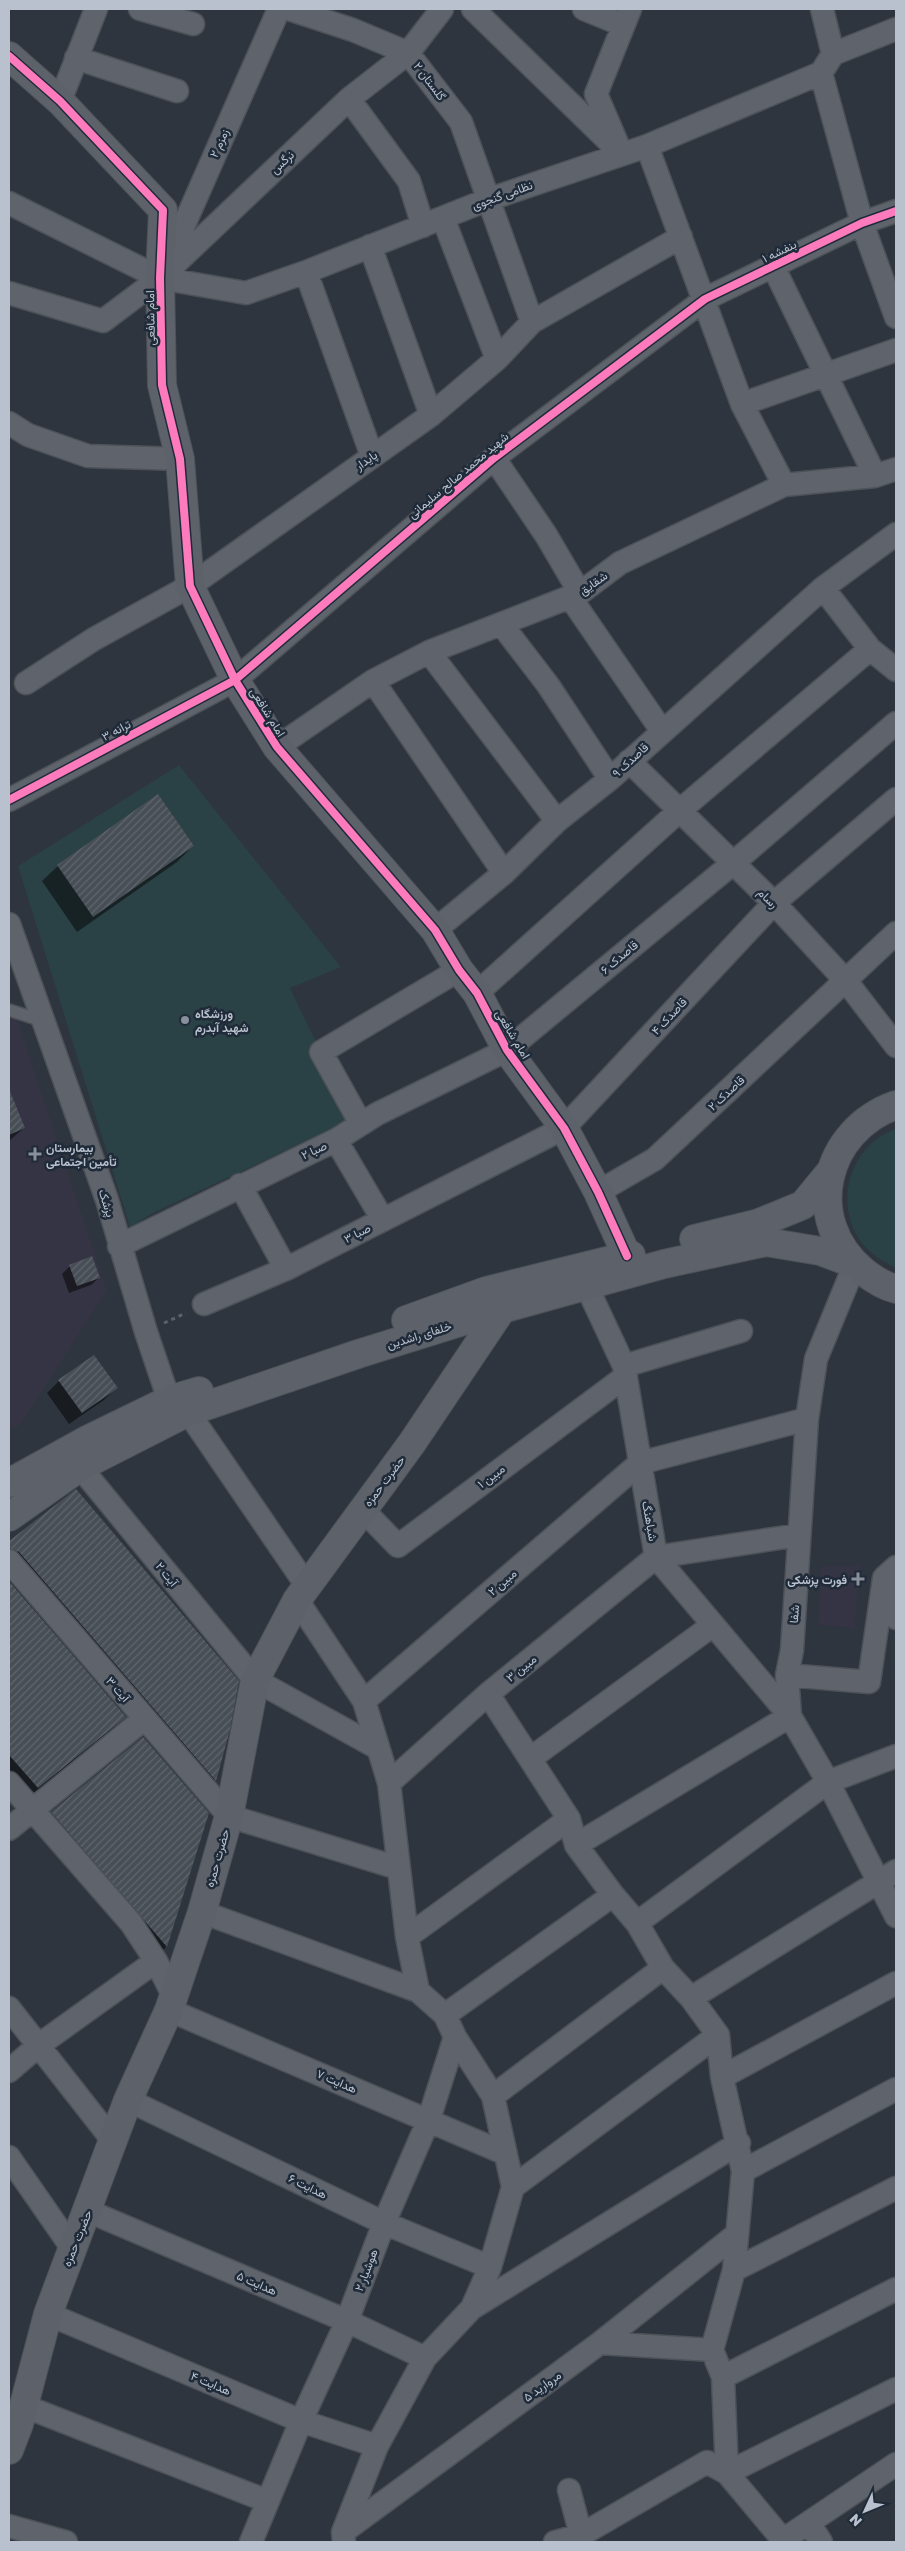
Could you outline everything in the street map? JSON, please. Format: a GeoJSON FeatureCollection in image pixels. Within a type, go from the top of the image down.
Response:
{"type":"FeatureCollection","features":[{"type":"Feature","properties":{"kind":"main road","name":"امام شافعی"},"geometry":{"type":"LineString","coordinates":[[9,56],[60,101],[163,210],[160,278],[162,385],[180,459],[190,586],[235,680],[277,747],[435,930],[459,970],[477,994],[506,1050],[564,1128],[598,1192],[627,1256]]}},
{"type":"Feature","properties":{"kind":"main road"},"geometry":{"type":"LineString","coordinates":[[895,1293],[873,1279],[855,1264],[843,1249],[832,1224],[828,1191],[831,1171],[837,1155],[857,1127],[870,1117],[896,1105]]}},
{"type":"Feature","properties":{"kind":"main road","name":"خلفای راشدین"},"geometry":{"type":"LineString","coordinates":[[9,1517],[80,1467],[178,1406],[232,1381],[486,1291],[759,1223],[803,1205],[831,1171]]}},
{"type":"Feature","properties":{"kind":"main road","name":"خلفای راشدین"},"geometry":{"type":"LineString","coordinates":[[9,1483],[89,1439],[178,1406],[358,1354],[502,1309],[587,1287],[664,1264],[766,1242],[820,1252],[855,1264]]}},
{"type":"Feature","properties":{"kind":"main road","name":"حضرت حمزه"},"geometry":{"type":"LineString","coordinates":[[14,2425],[48,2314],[72,2248],[88,2211],[128,2100],[171,2003],[202,1912],[229,1816],[255,1680],[302,1593],[412,1443],[502,1309]]}},
{"type":"Feature","properties":{"kind":"street"},"geometry":{"type":"LineString","coordinates":[[60,101],[96,9]]}},
{"type":"Feature","properties":{"kind":"street"},"geometry":{"type":"LineString","coordinates":[[140,9],[193,24]]}},
{"type":"Feature","properties":{"kind":"street","name":"زمزم ۲"},"geometry":{"type":"LineString","coordinates":[[160,278],[278,9]]}},
{"type":"Feature","properties":{"kind":"street","name":"گلستان ۲"},"geometry":{"type":"LineString","coordinates":[[289,9],[353,30],[408,53],[461,122],[487,200],[532,322]]}},
{"type":"Feature","properties":{"kind":"street","name":"نرگس"},"geometry":{"type":"LineString","coordinates":[[160,278],[349,98],[408,53],[442,9]]}},
{"type":"Feature","properties":{"kind":"street"},"geometry":{"type":"LineString","coordinates":[[473,9],[621,153]]}},
{"type":"Feature","properties":{"kind":"street"},"geometry":{"type":"LineString","coordinates":[[584,9],[627,17],[596,94],[621,153]]}},
{"type":"Feature","properties":{"kind":"street"},"geometry":{"type":"LineString","coordinates":[[822,9],[833,54]]}},
{"type":"Feature","properties":{"kind":"street"},"geometry":{"type":"LineString","coordinates":[[896,29],[833,54],[821,74],[862,223],[892,291],[896,318]]}},
{"type":"Feature","properties":{"kind":"street"},"geometry":{"type":"LineString","coordinates":[[76,58],[177,91]]}},
{"type":"Feature","properties":{"kind":"street","name":"نظامی گنجوی"},"geometry":{"type":"LineString","coordinates":[[9,203],[160,278],[246,292],[306,272],[487,200],[621,153],[647,146],[821,74]]}},
{"type":"Feature","properties":{"kind":"street"},"geometry":{"type":"LineString","coordinates":[[349,98],[408,181],[433,222],[497,359]]}},
{"type":"Feature","properties":{"kind":"street"},"geometry":{"type":"LineString","coordinates":[[647,146],[742,404],[784,485]]}},
{"type":"Feature","properties":{"kind":"street","name":"بنفشه ۱"},"geometry":{"type":"LineString","coordinates":[[704,299],[862,223],[896,211]]}},
{"type":"Feature","properties":{"kind":"street","name":"پایدار"},"geometry":{"type":"LineString","coordinates":[[26,684],[94,639],[190,586],[431,415],[497,359],[532,322],[681,237]]}},
{"type":"Feature","properties":{"kind":"street"},"geometry":{"type":"LineString","coordinates":[[370,246],[431,415]]}},
{"type":"Feature","properties":{"kind":"street"},"geometry":{"type":"LineString","coordinates":[[773,266],[827,376],[886,472]]}},
{"type":"Feature","properties":{"kind":"street"},"geometry":{"type":"LineString","coordinates":[[306,272],[372,456]]}},
{"type":"Feature","properties":{"kind":"street"},"geometry":{"type":"LineString","coordinates":[[9,293],[103,321],[160,278]]}},
{"type":"Feature","properties":{"kind":"street","name":"شهید محمد صالح سلیمانی"},"geometry":{"type":"LineString","coordinates":[[235,680],[494,458],[704,299]]}},
{"type":"Feature","properties":{"kind":"street"},"geometry":{"type":"LineString","coordinates":[[742,404],[827,376],[896,350]]}},
{"type":"Feature","properties":{"kind":"street"},"geometry":{"type":"LineString","coordinates":[[9,423],[28,435],[88,456],[180,459]]}},
{"type":"Feature","properties":{"kind":"street"},"geometry":{"type":"LineString","coordinates":[[494,458],[546,535],[575,595],[662,731]]}},
{"type":"Feature","properties":{"kind":"street","name":"شقایق"},"geometry":{"type":"LineString","coordinates":[[277,747],[373,681],[429,652],[575,595],[620,564],[784,485],[886,472]]}},
{"type":"Feature","properties":{"kind":"street","name":"قاصدک ۹"},"geometry":{"type":"LineString","coordinates":[[435,930],[504,872],[557,821],[610,779],[823,588],[896,534]]}},
{"type":"Feature","properties":{"kind":"street"},"geometry":{"type":"LineString","coordinates":[[823,588],[870,649],[896,670]]}},
{"type":"Feature","properties":{"kind":"street"},"geometry":{"type":"LineString","coordinates":[[502,625],[548,685],[610,779]]}},
{"type":"Feature","properties":{"kind":"street"},"geometry":{"type":"LineString","coordinates":[[477,994],[678,812],[870,649]]}},
{"type":"Feature","properties":{"kind":"street"},"geometry":{"type":"LineString","coordinates":[[429,652],[557,821]]}},
{"type":"Feature","properties":{"kind":"street","name":"ترانه ۳"},"geometry":{"type":"LineString","coordinates":[[9,800],[235,680]]}},
{"type":"Feature","properties":{"kind":"street"},"geometry":{"type":"LineString","coordinates":[[373,681],[504,872]]}},
{"type":"Feature","properties":{"kind":"street","name":"قاصدک ۶"},"geometry":{"type":"LineString","coordinates":[[506,1050],[732,864],[896,723]]}},
{"type":"Feature","properties":{"kind":"street","name":"رسام"},"geometry":{"type":"LineString","coordinates":[[629,761],[678,812],[774,903],[846,981],[896,1046]]}},
{"type":"Feature","properties":{"kind":"street","name":"قاصدک ۴"},"geometry":{"type":"LineString","coordinates":[[564,1128],[774,903],[896,799]]}},
{"type":"Feature","properties":{"kind":"street","name":"پزشک"},"geometry":{"type":"LineString","coordinates":[[9,924],[107,1200],[119,1246],[146,1332],[178,1406],[302,1593],[364,1701],[390,1782],[407,1937],[418,1991]]}},
{"type":"Feature","properties":{"kind":"street","name":"قاصدک ۲"},"geometry":{"type":"LineString","coordinates":[[598,1192],[655,1160],[896,933]]}},
{"type":"Feature","properties":{"kind":"street"},"geometry":{"type":"LineString","coordinates":[[362,1124],[322,1052],[459,970]]}},
{"type":"Feature","properties":{"kind":"street","name":"صبا ۲"},"geometry":{"type":"LineString","coordinates":[[119,1246],[240,1185],[336,1140],[362,1124],[506,1050]]}},
{"type":"Feature","properties":{"kind":"street","name":"صبا ۳"},"geometry":{"type":"LineString","coordinates":[[204,1304],[286,1269],[564,1128]]}},
{"type":"Feature","properties":{"kind":"street"},"geometry":{"type":"LineString","coordinates":[[336,1140],[383,1220]]}},
{"type":"Feature","properties":{"kind":"street"},"geometry":{"type":"LineString","coordinates":[[240,1185],[286,1269]]}},
{"type":"Feature","properties":{"kind":"street","name":"شفا"},"geometry":{"type":"LineString","coordinates":[[855,1264],[816,1359],[807,1419],[792,1650],[787,1675],[790,1716],[828,1782],[887,1876],[896,1916]]}},
{"type":"Feature","properties":{"kind":"street","name":"شباهنگ"},"geometry":{"type":"LineString","coordinates":[[587,1287],[625,1371],[656,1557],[790,1716]]}},
{"type":"Feature","properties":{"kind":"street"},"geometry":{"type":"LineString","coordinates":[[625,1371],[741,1331]]}},
{"type":"Feature","properties":{"kind":"street","name":"مبین ۱"},"geometry":{"type":"LineString","coordinates":[[362,1509],[398,1546],[625,1371]]}},
{"type":"Feature","properties":{"kind":"street"},"geometry":{"type":"LineString","coordinates":[[640,1463],[807,1419]]}},
{"type":"Feature","properties":{"kind":"street","name":"مبین ۲"},"geometry":{"type":"LineString","coordinates":[[364,1701],[640,1463]]}},
{"type":"Feature","properties":{"kind":"street","name":"آیت ۲"},"geometry":{"type":"LineString","coordinates":[[80,1467],[255,1680]]}},
{"type":"Feature","properties":{"kind":"street"},"geometry":{"type":"LineString","coordinates":[[656,1557],[799,1535]]}},
{"type":"Feature","properties":{"kind":"street","name":"مبین ۳"},"geometry":{"type":"LineString","coordinates":[[390,1782],[488,1694],[656,1557]]}},
{"type":"Feature","properties":{"kind":"street","name":"آیت ۳"},"geometry":{"type":"LineString","coordinates":[[9,1562],[229,1816]]}},
{"type":"Feature","properties":{"kind":"street"},"geometry":{"type":"LineString","coordinates":[[787,1675],[869,1682],[890,1572]]}},
{"type":"Feature","properties":{"kind":"street"},"geometry":{"type":"LineString","coordinates":[[890,1572],[896,1618]]}},
{"type":"Feature","properties":{"kind":"street"},"geometry":{"type":"LineString","coordinates":[[531,1758],[713,1625]]}},
{"type":"Feature","properties":{"kind":"street"},"geometry":{"type":"LineString","coordinates":[[255,1680],[378,1748]]}},
{"type":"Feature","properties":{"kind":"street"},"geometry":{"type":"LineString","coordinates":[[488,1694],[569,1819],[576,1845],[613,1895],[637,1923],[663,1968],[691,1998],[718,2035],[722,2077],[744,2171],[734,2270],[712,2350],[724,2377],[727,2473]]}},
{"type":"Feature","properties":{"kind":"street"},"geometry":{"type":"LineString","coordinates":[[576,1845],[790,1716]]}},
{"type":"Feature","properties":{"kind":"street"},"geometry":{"type":"LineString","coordinates":[[9,1828],[33,1811],[144,1719]]}},
{"type":"Feature","properties":{"kind":"street"},"geometry":{"type":"LineString","coordinates":[[637,1923],[828,1782],[896,1756]]}},
{"type":"Feature","properties":{"kind":"street"},"geometry":{"type":"LineString","coordinates":[[9,1783],[131,1924],[156,1961],[171,2003]]}},
{"type":"Feature","properties":{"kind":"street"},"geometry":{"type":"LineString","coordinates":[[229,1816],[398,1868]]}},
{"type":"Feature","properties":{"kind":"street"},"geometry":{"type":"LineString","coordinates":[[407,1937],[569,1819]]}},
{"type":"Feature","properties":{"kind":"street"},"geometry":{"type":"LineString","coordinates":[[691,1998],[887,1876]]}},
{"type":"Feature","properties":{"kind":"street"},"geometry":{"type":"LineString","coordinates":[[445,2016],[613,1895]]}},
{"type":"Feature","properties":{"kind":"street"},"geometry":{"type":"LineString","coordinates":[[202,1912],[418,1991],[445,2016],[455,2038],[493,2096],[513,2187],[490,2267],[472,2308]]}},
{"type":"Feature","properties":{"kind":"street"},"geometry":{"type":"LineString","coordinates":[[9,2071],[38,2045],[156,1961]]}},
{"type":"Feature","properties":{"kind":"street"},"geometry":{"type":"LineString","coordinates":[[493,2096],[663,1968]]}},
{"type":"Feature","properties":{"kind":"street"},"geometry":{"type":"LineString","coordinates":[[722,2077],[896,1983]]}},
{"type":"Feature","properties":{"kind":"street","name":"هدایت ۷"},"geometry":{"type":"LineString","coordinates":[[171,2003],[504,2153]]}},
{"type":"Feature","properties":{"kind":"street"},"geometry":{"type":"LineString","coordinates":[[9,2008],[114,2142]]}},
{"type":"Feature","properties":{"kind":"street"},"geometry":{"type":"LineString","coordinates":[[513,2187],[718,2035]]}},
{"type":"Feature","properties":{"kind":"street","name":"هوشیار ۲"},"geometry":{"type":"LineString","coordinates":[[251,2542],[301,2420],[347,2321],[384,2222],[429,2120],[455,2038]]}},
{"type":"Feature","properties":{"kind":"street"},"geometry":{"type":"LineString","coordinates":[[744,2171],[896,2089]]}},
{"type":"Feature","properties":{"kind":"street","name":"هدایت ۶"},"geometry":{"type":"LineString","coordinates":[[128,2100],[384,2222],[490,2267]]}},
{"type":"Feature","properties":{"kind":"street"},"geometry":{"type":"LineString","coordinates":[[344,2537],[377,2446],[426,2358],[472,2308],[739,2144]]}},
{"type":"Feature","properties":{"kind":"street"},"geometry":{"type":"LineString","coordinates":[[12,2166],[72,2248]]}},
{"type":"Feature","properties":{"kind":"street"},"geometry":{"type":"LineString","coordinates":[[734,2270],[896,2188]]}},
{"type":"Feature","properties":{"kind":"street","name":"هدایت ۵"},"geometry":{"type":"LineString","coordinates":[[88,2211],[347,2321],[426,2358]]}},
{"type":"Feature","properties":{"kind":"street","name":"مروارید ۵"},"geometry":{"type":"LineString","coordinates":[[344,2537],[600,2343],[737,2234]]}},
{"type":"Feature","properties":{"kind":"street"},"geometry":{"type":"LineString","coordinates":[[724,2377],[896,2289]]}},
{"type":"Feature","properties":{"kind":"street","name":"هدایت ۴"},"geometry":{"type":"LineString","coordinates":[[48,2314],[301,2420],[377,2446]]}},
{"type":"Feature","properties":{"kind":"street"},"geometry":{"type":"LineString","coordinates":[[600,2343],[712,2350]]}},
{"type":"Feature","properties":{"kind":"street"},"geometry":{"type":"LineString","coordinates":[[727,2473],[896,2388]]}},
{"type":"Feature","properties":{"kind":"street"},"geometry":{"type":"LineString","coordinates":[[14,2425],[267,2501]]}},
{"type":"Feature","properties":{"kind":"street"},"geometry":{"type":"LineString","coordinates":[[555,2542],[581,2535],[707,2462],[727,2473],[782,2541],[896,2464]]}},
{"type":"Feature","properties":{"kind":"street"},"geometry":{"type":"LineString","coordinates":[[569,2490],[581,2535]]}},
{"type":"Feature","properties":{"kind":"street"},"geometry":{"type":"LineString","coordinates":[[809,2523],[821,2542]]}},
{"type":"Feature","properties":{"kind":"street"},"geometry":{"type":"LineString","coordinates":[[9,2526],[66,2542]]}},
{"type":"Feature","properties":{"kind":"lane"},"geometry":{"type":"LineString","coordinates":[[9,1010],[44,1021]]}},
{"type":"Feature","properties":{"kind":"path"},"geometry":{"type":"LineString","coordinates":[[146,1332],[204,1304]]}},
{"type":"Feature","properties":{"kind":"shaded area","name":"بیمارستان تأمین اجتماعی"},"geometry":{"type":"Polygon","coordinates":[[[9,1015],[16,1016],[107,1291],[19,1426],[9,1429],[9,1015]]]}},
{"type":"Feature","properties":{"kind":"shaded area"},"geometry":{"type":"Polygon","coordinates":[[[859,1565],[855,1628],[818,1625],[821,1566],[859,1565]]]}},
{"type":"Feature","properties":{"kind":"green space","name":"ورزشگاه شهید آبدرم"},"geometry":{"type":"Polygon","coordinates":[[[179,765],[341,967],[290,988],[353,1119],[153,1213],[130,1227],[18,866],[179,765]]]}},
{"type":"Feature","properties":{"kind":"green space"},"geometry":{"type":"Polygon","coordinates":[[[896,1129],[896,1268],[873,1254],[862,1243],[853,1228],[848,1211],[847,1194],[850,1177],[857,1162],[867,1148],[880,1137],[896,1129]]]}},
{"type":"Feature","properties":{"kind":"building"},"geometry":{"type":"Polygon","coordinates":[[[158,794],[194,846],[93,917],[57,865],[158,794]]]}},
{"type":"Feature","properties":{"kind":"building"},"geometry":{"type":"Polygon","coordinates":[[[9,1089],[25,1128],[9,1135],[9,1089]]]}},
{"type":"Feature","properties":{"kind":"building"},"geometry":{"type":"Polygon","coordinates":[[[92,1256],[100,1278],[77,1286],[69,1265],[92,1256]]]}},
{"type":"Feature","properties":{"kind":"building"},"geometry":{"type":"Polygon","coordinates":[[[94,1355],[118,1388],[82,1413],[58,1380],[94,1355]]]}},
{"type":"Feature","properties":{"kind":"building"},"geometry":{"type":"Polygon","coordinates":[[[76,1489],[239,1681],[230,1730],[216,1781],[19,1552],[9,1548],[9,1541],[76,1489]]]}},
{"type":"Feature","properties":{"kind":"building"},"geometry":{"type":"Polygon","coordinates":[[[9,1581],[126,1717],[38,1788],[9,1755],[9,1581]]]}},
{"type":"Feature","properties":{"kind":"building"},"geometry":{"type":"Polygon","coordinates":[[[143,1737],[209,1813],[167,1947],[51,1812],[143,1737]]]}},
{"type":"Feature","properties":{"kind":"cycle path"},"geometry":{"type":"LineString","coordinates":[[9,56],[60,101],[163,210],[160,278],[162,385],[180,459],[190,586],[235,680],[277,747],[435,930],[459,970],[477,993],[507,1050],[564,1128],[598,1192],[627,1256]]}},
{"type":"Feature","properties":{"kind":"cycle path"},"geometry":{"type":"LineString","coordinates":[[9,800],[235,680],[494,458],[705,299],[862,223],[896,211]]}},
{"type":"Feature","properties":{"kind":"place","name":"ورزشگاه شهید آبدرم"},"geometry":{"type":"Point","coordinates":[185,1020]}},
{"type":"Feature","properties":{"kind":"place","name":"بیمارستان تأمین اجتماعی"},"geometry":{"type":"Point","coordinates":[35,1154]}},
{"type":"Feature","properties":{"kind":"place","name":"فورت پزشکی"},"geometry":{"type":"Point","coordinates":[858,1579]}}]}
